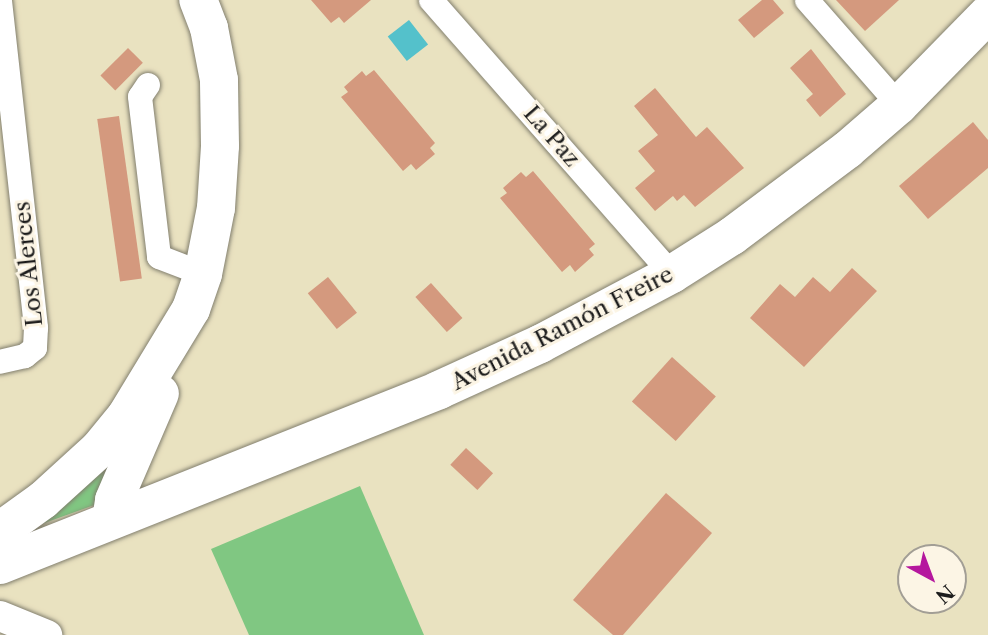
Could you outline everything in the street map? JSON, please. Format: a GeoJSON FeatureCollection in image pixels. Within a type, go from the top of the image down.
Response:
{"type":"FeatureCollection","features":[{"type":"Feature","properties":{"kind":"main road"},"geometry":{"type":"LineString","coordinates":[[111,520],[114,500],[157,402],[197,291],[216,208],[220,146],[219,80],[209,28],[198,0]]}},
{"type":"Feature","properties":{"kind":"main road","name":"Avenida Ramón Freire"},"geometry":{"type":"LineString","coordinates":[[0,565],[439,390],[540,344],[672,274],[794,192],[899,105],[988,14]]}},
{"type":"Feature","properties":{"kind":"main road"},"geometry":{"type":"LineString","coordinates":[[0,531],[43,500],[99,449],[125,416],[197,291]]}},
{"type":"Feature","properties":{"kind":"main road","name":"Avenida Ramón Freire"},"geometry":{"type":"LineString","coordinates":[[0,553],[72,535]]}},
{"type":"Feature","properties":{"kind":"street","name":"La Paz"},"geometry":{"type":"LineString","coordinates":[[431,0],[672,274]]}},
{"type":"Feature","properties":{"kind":"street"},"geometry":{"type":"LineString","coordinates":[[807,0],[899,105]]}},
{"type":"Feature","properties":{"kind":"street","name":"Los Alerces"},"geometry":{"type":"LineString","coordinates":[[0,1],[36,328],[35,348],[25,356],[0,362]]}},
{"type":"Feature","properties":{"kind":"street"},"geometry":{"type":"LineString","coordinates":[[148,85],[140,97],[159,257],[197,291]]}},
{"type":"Feature","properties":{"kind":"street"},"geometry":{"type":"LineString","coordinates":[[0,616],[47,635]]}},
{"type":"Feature","properties":{"kind":"green space"},"geometry":{"type":"Polygon","coordinates":[[[127,440],[100,503],[39,525],[127,440]]]}},
{"type":"Feature","properties":{"kind":"green space"},"geometry":{"type":"Polygon","coordinates":[[[360,486],[424,635],[249,635],[211,549],[360,486]]]}},
{"type":"Feature","properties":{"kind":"water"},"geometry":{"type":"Polygon","coordinates":[[[409,20],[428,44],[407,61],[388,37],[409,20]]]}},
{"type":"Feature","properties":{"kind":"building"},"geometry":{"type":"Polygon","coordinates":[[[311,0],[371,0],[344,23],[339,17],[331,23],[311,0]]]}},
{"type":"Feature","properties":{"kind":"building"},"geometry":{"type":"Polygon","coordinates":[[[762,0],[773,0],[784,13],[754,38],[738,20],[762,0]]]}},
{"type":"Feature","properties":{"kind":"building"},"geometry":{"type":"Polygon","coordinates":[[[836,0],[899,0],[865,31],[836,0]]]}},
{"type":"Feature","properties":{"kind":"building"},"geometry":{"type":"Polygon","coordinates":[[[128,48],[143,63],[115,90],[100,76],[128,48]]]}},
{"type":"Feature","properties":{"kind":"building"},"geometry":{"type":"Polygon","coordinates":[[[811,49],[846,94],[820,117],[806,100],[813,94],[790,68],[811,49]]]}},
{"type":"Feature","properties":{"kind":"building"},"geometry":{"type":"Polygon","coordinates":[[[374,70],[435,143],[430,148],[435,154],[416,170],[411,164],[403,171],[341,97],[348,92],[344,87],[362,71],[366,76],[374,70]]]}},
{"type":"Feature","properties":{"kind":"building"},"geometry":{"type":"Polygon","coordinates":[[[655,88],[696,137],[707,127],[744,168],[695,207],[684,195],[677,201],[673,196],[655,211],[635,188],[655,171],[638,151],[658,135],[634,106],[655,88]]]}},
{"type":"Feature","properties":{"kind":"building"},"geometry":{"type":"Polygon","coordinates":[[[119,116],[142,278],[120,281],[97,119],[119,116]]]}},
{"type":"Feature","properties":{"kind":"building"},"geometry":{"type":"Polygon","coordinates":[[[973,122],[988,140],[988,168],[928,219],[899,186],[973,122]]]}},
{"type":"Feature","properties":{"kind":"building"},"geometry":{"type":"Polygon","coordinates":[[[533,171],[595,244],[589,249],[594,255],[575,272],[570,265],[562,272],[500,198],[507,193],[503,188],[521,172],[526,177],[533,171]]]}},
{"type":"Feature","properties":{"kind":"building"},"geometry":{"type":"Polygon","coordinates":[[[852,268],[877,291],[804,367],[750,318],[780,284],[795,297],[813,277],[830,292],[852,268]]]}},
{"type":"Feature","properties":{"kind":"building"},"geometry":{"type":"Polygon","coordinates":[[[328,277],[357,313],[337,329],[308,293],[328,277]]]}},
{"type":"Feature","properties":{"kind":"building"},"geometry":{"type":"Polygon","coordinates":[[[431,283],[462,318],[447,332],[415,297],[431,283]]]}},
{"type":"Feature","properties":{"kind":"building"},"geometry":{"type":"Polygon","coordinates":[[[672,357],[716,396],[676,441],[632,402],[672,357]]]}},
{"type":"Feature","properties":{"kind":"building"},"geometry":{"type":"Polygon","coordinates":[[[466,448],[493,473],[477,490],[450,465],[466,448]]]}},
{"type":"Feature","properties":{"kind":"building"},"geometry":{"type":"Polygon","coordinates":[[[666,493],[712,533],[623,635],[613,635],[573,600],[666,493]]]}}]}
